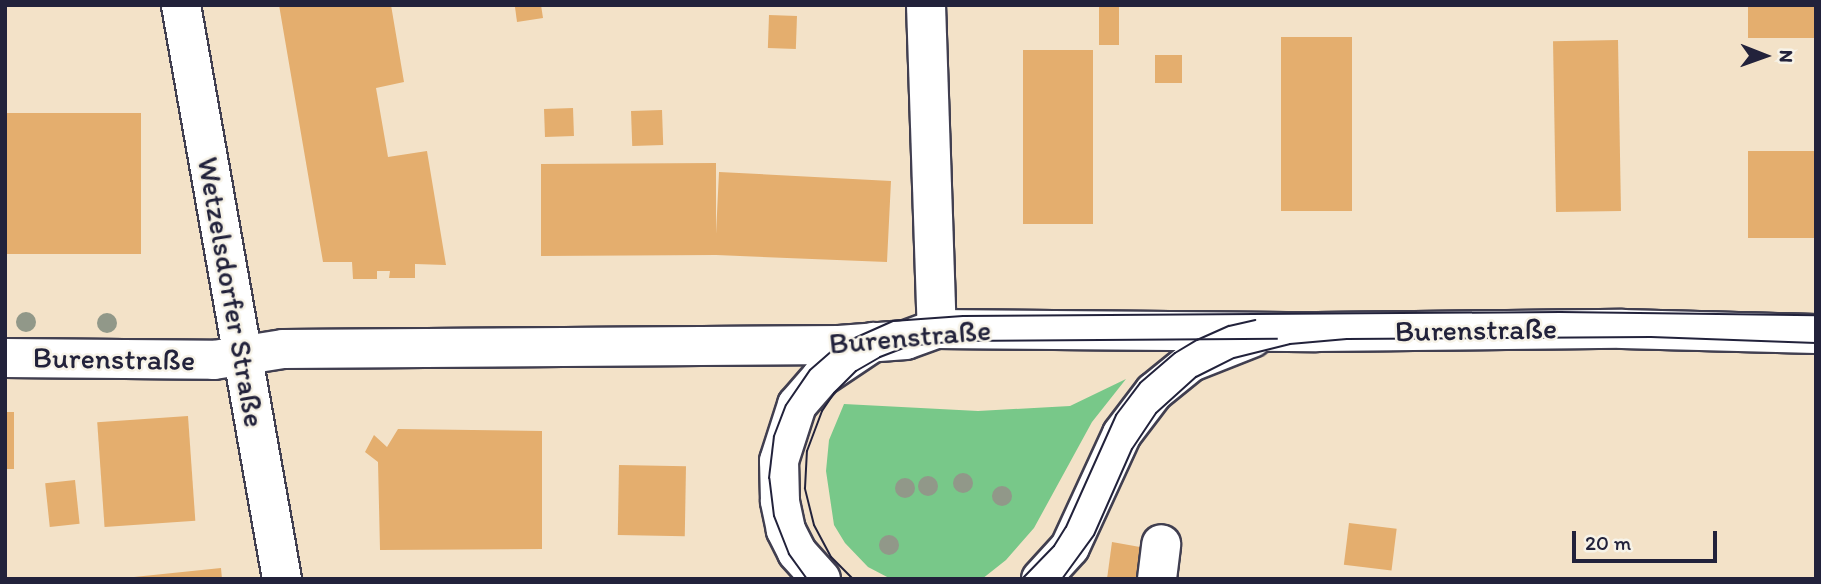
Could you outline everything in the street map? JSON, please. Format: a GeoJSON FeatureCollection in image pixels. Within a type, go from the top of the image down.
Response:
{"type":"FeatureCollection","features":[{"type":"Feature","properties":{"kind":"street","name":"Wetzelsdorfer Straße"},"geometry":{"type":"LineString","coordinates":[[181,5],[282,579]]}},
{"type":"Feature","properties":{"kind":"street"},"geometry":{"type":"LineString","coordinates":[[926,5],[937,329]]}},
{"type":"Feature","properties":{"kind":"street","name":"Burenstraße"},"geometry":{"type":"LineString","coordinates":[[5,358],[214,360],[283,349],[839,345],[906,340],[937,329],[1622,329],[1816,334]]}},
{"type":"Feature","properties":{"kind":"street"},"geometry":{"type":"LineString","coordinates":[[1041,579],[1070,547],[1122,434],[1154,392],[1191,362],[1270,331]]}},
{"type":"Feature","properties":{"kind":"street"},"geometry":{"type":"LineString","coordinates":[[821,579],[797,552],[786,530],[780,502],[779,460],[797,405],[821,377],[873,341]]}},
{"type":"Feature","properties":{"kind":"green space"},"geometry":{"type":"Polygon","coordinates":[[[1126,379],[1092,422],[1034,528],[1006,560],[982,579],[891,579],[868,567],[845,543],[834,525],[826,471],[829,440],[844,404],[978,411],[1070,406],[1126,379]]]}},
{"type":"Feature","properties":{"kind":"building"},"geometry":{"type":"Polygon","coordinates":[[[279,5],[391,5],[404,82],[376,88],[388,157],[427,151],[446,265],[415,264],[415,278],[389,278],[390,271],[377,271],[377,279],[353,279],[352,262],[323,262],[279,5]]]}},
{"type":"Feature","properties":{"kind":"building"},"geometry":{"type":"Polygon","coordinates":[[[541,5],[543,18],[517,22],[515,7],[541,5]]]}},
{"type":"Feature","properties":{"kind":"building"},"geometry":{"type":"Polygon","coordinates":[[[1748,5],[1816,5],[1816,38],[1748,38],[1748,5]]]}},
{"type":"Feature","properties":{"kind":"building"},"geometry":{"type":"Polygon","coordinates":[[[1099,7],[1119,7],[1119,45],[1099,45],[1099,7]]]}},
{"type":"Feature","properties":{"kind":"building"},"geometry":{"type":"Polygon","coordinates":[[[769,15],[797,16],[796,49],[768,48],[769,15]]]}},
{"type":"Feature","properties":{"kind":"building"},"geometry":{"type":"Polygon","coordinates":[[[1281,37],[1352,37],[1352,211],[1281,211],[1281,37]]]}},
{"type":"Feature","properties":{"kind":"building"},"geometry":{"type":"Polygon","coordinates":[[[1618,40],[1621,211],[1556,212],[1553,41],[1618,40]]]}},
{"type":"Feature","properties":{"kind":"building"},"geometry":{"type":"Polygon","coordinates":[[[1023,50],[1093,50],[1093,224],[1023,224],[1023,50]]]}},
{"type":"Feature","properties":{"kind":"building"},"geometry":{"type":"Polygon","coordinates":[[[1155,55],[1182,55],[1182,83],[1155,83],[1155,55]]]}},
{"type":"Feature","properties":{"kind":"building"},"geometry":{"type":"Polygon","coordinates":[[[573,108],[574,136],[545,137],[544,109],[573,108]]]}},
{"type":"Feature","properties":{"kind":"building"},"geometry":{"type":"Polygon","coordinates":[[[662,110],[663,145],[632,146],[631,111],[662,110]]]}},
{"type":"Feature","properties":{"kind":"building"},"geometry":{"type":"Polygon","coordinates":[[[5,113],[141,113],[141,254],[5,254],[5,113]]]}},
{"type":"Feature","properties":{"kind":"building"},"geometry":{"type":"Polygon","coordinates":[[[1748,151],[1816,151],[1816,238],[1748,238],[1748,151]]]}},
{"type":"Feature","properties":{"kind":"building"},"geometry":{"type":"Polygon","coordinates":[[[716,163],[716,234],[719,172],[891,181],[887,262],[716,255],[541,256],[541,164],[716,163]]]}},
{"type":"Feature","properties":{"kind":"building"},"geometry":{"type":"Polygon","coordinates":[[[5,412],[14,412],[14,469],[5,469],[5,412]]]}},
{"type":"Feature","properties":{"kind":"building"},"geometry":{"type":"Polygon","coordinates":[[[188,416],[195,521],[105,527],[97,422],[188,416]]]}},
{"type":"Feature","properties":{"kind":"building"},"geometry":{"type":"Polygon","coordinates":[[[398,429],[542,431],[542,549],[380,550],[378,462],[365,452],[374,435],[387,447],[398,429]]]}},
{"type":"Feature","properties":{"kind":"building"},"geometry":{"type":"Polygon","coordinates":[[[619,465],[686,466],[685,536],[618,535],[619,465]]]}},
{"type":"Feature","properties":{"kind":"building"},"geometry":{"type":"Polygon","coordinates":[[[75,480],[80,524],[50,527],[45,483],[75,480]]]}},
{"type":"Feature","properties":{"kind":"building"},"geometry":{"type":"Polygon","coordinates":[[[1349,523],[1397,529],[1392,571],[1344,565],[1349,523]]]}},
{"type":"Feature","properties":{"kind":"building"},"geometry":{"type":"Polygon","coordinates":[[[1112,542],[1140,547],[1136,579],[1107,579],[1112,542]]]}},
{"type":"Feature","properties":{"kind":"building"},"geometry":{"type":"Polygon","coordinates":[[[221,568],[222,579],[134,579],[134,577],[221,568]]]}},
{"type":"Feature","properties":{"kind":"tram line"},"geometry":{"type":"LineString","coordinates":[[807,579],[789,554],[774,516],[769,478],[774,436],[786,405],[810,370],[839,345],[893,321],[963,316],[1560,312],[1816,315]]}},
{"type":"Feature","properties":{"kind":"tram line"},"geometry":{"type":"LineString","coordinates":[[1022,579],[1054,546],[1066,527],[1116,415],[1140,383],[1175,353],[1197,340],[1229,326],[1255,320]]}},
{"type":"Feature","properties":{"kind":"tram line"},"geometry":{"type":"LineString","coordinates":[[1062,579],[1094,535],[1132,449],[1156,413],[1196,377],[1234,358],[1290,344],[1347,339],[1651,337],[1816,343]]}},
{"type":"Feature","properties":{"kind":"tram line"},"geometry":{"type":"LineString","coordinates":[[853,579],[831,557],[814,525],[805,488],[807,451],[822,411],[834,393],[856,371],[880,357],[908,346],[959,341],[1277,339]]}}]}
